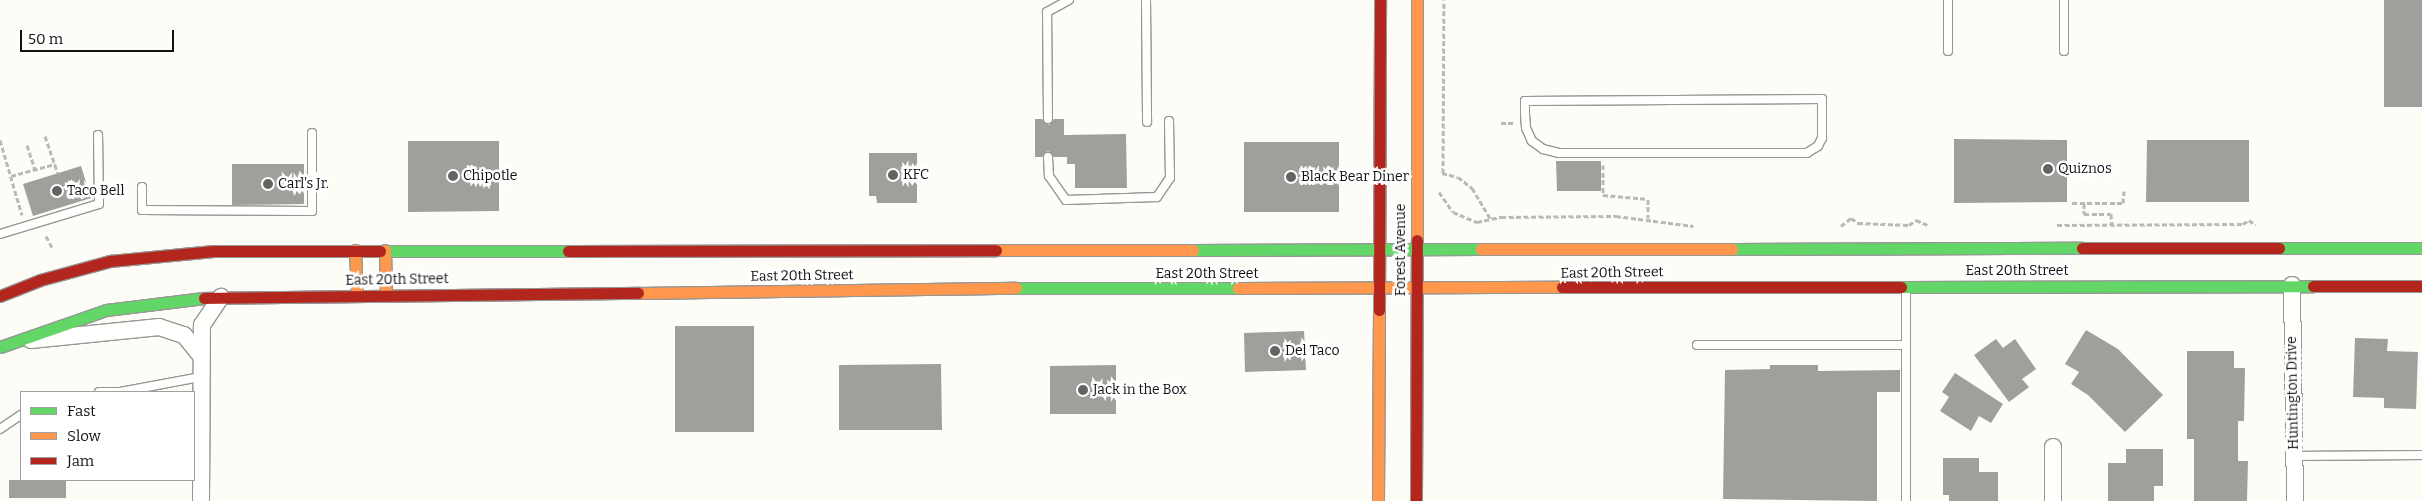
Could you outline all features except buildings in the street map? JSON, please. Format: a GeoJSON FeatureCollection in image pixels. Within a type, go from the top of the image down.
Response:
{"type":"FeatureCollection","features":[{"type":"Feature","properties":{"kind":"street","name":"Forest Avenue"},"geometry":{"type":"LineString","coordinates":[[1378,501],[1380,0]]}},
{"type":"Feature","properties":{"kind":"street","name":"Forest Avenue"},"geometry":{"type":"LineString","coordinates":[[1416,501],[1417,0]]}},
{"type":"Feature","properties":{"kind":"street","name":"East 20th Street"},"geometry":{"type":"LineString","coordinates":[[0,296],[61,274],[139,257],[214,251],[386,250],[1010,256],[1378,251],[2422,248]]}},
{"type":"Feature","properties":{"kind":"street"},"geometry":{"type":"LineString","coordinates":[[355,250],[357,295]]}},
{"type":"Feature","properties":{"kind":"street"},"geometry":{"type":"LineString","coordinates":[[386,250],[386,294]]}},
{"type":"Feature","properties":{"kind":"street","name":"East 20th Street"},"geometry":{"type":"LineString","coordinates":[[0,348],[62,323],[106,310],[154,302],[221,298],[985,284],[1378,290],[1906,286],[2422,286]]}},
{"type":"Feature","properties":{"kind":"street","name":"Huntington Drive"},"geometry":{"type":"LineString","coordinates":[[2292,285],[2295,501]]}},
{"type":"Feature","properties":{"kind":"street"},"geometry":{"type":"LineString","coordinates":[[200,501],[197,476],[202,325],[221,298]]}},
{"type":"Feature","properties":{"kind":"street"},"geometry":{"type":"LineString","coordinates":[[0,348],[32,340],[159,327],[184,335],[200,355]]}},
{"type":"Feature","properties":{"kind":"street"},"geometry":{"type":"LineString","coordinates":[[2053,447],[2053,501]]}},
{"type":"Feature","properties":{"kind":"lane"},"geometry":{"type":"LineString","coordinates":[[1048,119],[1047,12],[1070,0]]}},
{"type":"Feature","properties":{"kind":"lane"},"geometry":{"type":"LineString","coordinates":[[1146,0],[1147,122]]}},
{"type":"Feature","properties":{"kind":"lane"},"geometry":{"type":"LineString","coordinates":[[1948,0],[1948,51]]}},
{"type":"Feature","properties":{"kind":"lane"},"geometry":{"type":"LineString","coordinates":[[2064,0],[2064,51]]}},
{"type":"Feature","properties":{"kind":"lane"},"geometry":{"type":"LineString","coordinates":[[1822,99],[1822,138],[1818,146],[1806,153],[1603,153],[1559,153],[1543,148],[1532,141],[1526,128],[1525,101],[1822,99]]}},
{"type":"Feature","properties":{"kind":"lane"},"geometry":{"type":"LineString","coordinates":[[1048,157],[1049,176],[1066,200],[1158,197],[1170,178],[1169,121]]}},
{"type":"Feature","properties":{"kind":"lane"},"geometry":{"type":"LineString","coordinates":[[142,187],[142,210],[312,211],[312,133]]}},
{"type":"Feature","properties":{"kind":"lane"},"geometry":{"type":"LineString","coordinates":[[0,234],[99,204],[98,135]]}},
{"type":"Feature","properties":{"kind":"lane"},"geometry":{"type":"LineString","coordinates":[[1906,286],[1906,501]]}},
{"type":"Feature","properties":{"kind":"lane"},"geometry":{"type":"LineString","coordinates":[[1697,345],[1906,345]]}},
{"type":"Feature","properties":{"kind":"lane"},"geometry":{"type":"LineString","coordinates":[[125,391],[200,377]]}},
{"type":"Feature","properties":{"kind":"lane"},"geometry":{"type":"LineString","coordinates":[[0,429],[20,416]]}},
{"type":"Feature","properties":{"kind":"lane"},"geometry":{"type":"LineString","coordinates":[[2294,456],[2422,455]]}},
{"type":"Feature","properties":{"kind":"path"},"geometry":{"type":"LineString","coordinates":[[1443,173],[1444,0]]}},
{"type":"Feature","properties":{"kind":"path"},"geometry":{"type":"LineString","coordinates":[[45,136],[58,173]]}},
{"type":"Feature","properties":{"kind":"path"},"geometry":{"type":"LineString","coordinates":[[0,140],[29,240],[48,235],[52,249]]}},
{"type":"Feature","properties":{"kind":"path"},"geometry":{"type":"LineString","coordinates":[[27,145],[35,170]]}},
{"type":"Feature","properties":{"kind":"path"},"geometry":{"type":"LineString","coordinates":[[1603,153],[1603,195],[1648,199],[1648,218]]}},
{"type":"Feature","properties":{"kind":"path"},"geometry":{"type":"LineString","coordinates":[[11,176],[55,164]]}},
{"type":"Feature","properties":{"kind":"path"},"geometry":{"type":"LineString","coordinates":[[1436,178],[1436,172],[1458,177],[1472,188],[1491,220]]}},
{"type":"Feature","properties":{"kind":"path"},"geometry":{"type":"LineString","coordinates":[[1437,185],[1447,206],[1460,218],[1477,222],[1501,217],[1648,218],[1699,226]]}},
{"type":"Feature","properties":{"kind":"path"},"geometry":{"type":"LineString","coordinates":[[2072,203],[2124,203],[2124,191]]}},
{"type":"Feature","properties":{"kind":"path"},"geometry":{"type":"LineString","coordinates":[[2084,203],[2084,214],[2111,214],[2112,225]]}},
{"type":"Feature","properties":{"kind":"path"},"geometry":{"type":"LineString","coordinates":[[1834,226],[1843,226],[1851,218],[1858,223],[1910,225],[1916,220],[1924,225],[1934,225]]}},
{"type":"Feature","properties":{"kind":"path"},"geometry":{"type":"LineString","coordinates":[[2055,225],[2243,224],[2249,220],[2255,225]]}},
{"type":"Feature","properties":{"kind":"traffic: fast"},"geometry":{"type":"LineString","coordinates":[[1732,249],[2082,248]]}},
{"type":"Feature","properties":{"kind":"traffic: fast"},"geometry":{"type":"LineString","coordinates":[[2279,248],[2422,248]]}},
{"type":"Feature","properties":{"kind":"traffic: fast"},"geometry":{"type":"LineString","coordinates":[[1193,250],[1481,249]]}},
{"type":"Feature","properties":{"kind":"traffic: fast"},"geometry":{"type":"LineString","coordinates":[[380,251],[568,251]]}},
{"type":"Feature","properties":{"kind":"traffic: fast"},"geometry":{"type":"LineString","coordinates":[[1901,287],[2313,286]]}},
{"type":"Feature","properties":{"kind":"traffic: fast"},"geometry":{"type":"LineString","coordinates":[[1016,288],[1238,288]]}},
{"type":"Feature","properties":{"kind":"traffic: fast"},"geometry":{"type":"LineString","coordinates":[[0,347],[106,310],[204,298]]}},
{"type":"Feature","properties":{"kind":"traffic: slow"},"geometry":{"type":"LineString","coordinates":[[1417,0],[1417,240]]}},
{"type":"Feature","properties":{"kind":"traffic: slow"},"geometry":{"type":"LineString","coordinates":[[1481,249],[1732,249]]}},
{"type":"Feature","properties":{"kind":"traffic: slow"},"geometry":{"type":"LineString","coordinates":[[355,250],[357,295]]}},
{"type":"Feature","properties":{"kind":"traffic: slow"},"geometry":{"type":"LineString","coordinates":[[385,250],[386,294]]}},
{"type":"Feature","properties":{"kind":"traffic: slow"},"geometry":{"type":"LineString","coordinates":[[996,250],[1193,250]]}},
{"type":"Feature","properties":{"kind":"traffic: slow"},"geometry":{"type":"LineString","coordinates":[[1238,288],[1562,287]]}},
{"type":"Feature","properties":{"kind":"traffic: slow"},"geometry":{"type":"LineString","coordinates":[[638,293],[1016,288]]}},
{"type":"Feature","properties":{"kind":"traffic: slow"},"geometry":{"type":"LineString","coordinates":[[1378,501],[1379,310]]}},
{"type":"Feature","properties":{"kind":"traffic: jam"},"geometry":{"type":"LineString","coordinates":[[1379,310],[1380,0]]}},
{"type":"Feature","properties":{"kind":"traffic: jam"},"geometry":{"type":"LineString","coordinates":[[1416,501],[1417,240]]}},
{"type":"Feature","properties":{"kind":"traffic: jam"},"geometry":{"type":"LineString","coordinates":[[2082,248],[2279,248]]}},
{"type":"Feature","properties":{"kind":"traffic: jam"},"geometry":{"type":"LineString","coordinates":[[568,251],[996,250]]}},
{"type":"Feature","properties":{"kind":"traffic: jam"},"geometry":{"type":"LineString","coordinates":[[0,296],[40,280],[110,261],[214,251],[380,251]]}},
{"type":"Feature","properties":{"kind":"traffic: jam"},"geometry":{"type":"LineString","coordinates":[[2313,286],[2422,286]]}},
{"type":"Feature","properties":{"kind":"traffic: jam"},"geometry":{"type":"LineString","coordinates":[[1562,287],[1901,287]]}},
{"type":"Feature","properties":{"kind":"traffic: jam"},"geometry":{"type":"LineString","coordinates":[[204,298],[638,293]]}},
{"type":"Feature","properties":{"kind":"place","name":"Quiznos"},"geometry":{"type":"Point","coordinates":[2048,169]}},
{"type":"Feature","properties":{"kind":"place","name":"KFC"},"geometry":{"type":"Point","coordinates":[893,175]}},
{"type":"Feature","properties":{"kind":"place","name":"Chipotle"},"geometry":{"type":"Point","coordinates":[453,176]}},
{"type":"Feature","properties":{"kind":"place","name":"Black Bear Diner"},"geometry":{"type":"Point","coordinates":[1291,177]}},
{"type":"Feature","properties":{"kind":"place","name":"Carl's Jr."},"geometry":{"type":"Point","coordinates":[268,184]}},
{"type":"Feature","properties":{"kind":"place","name":"Taco Bell"},"geometry":{"type":"Point","coordinates":[57,191]}},
{"type":"Feature","properties":{"kind":"place","name":"Del Taco"},"geometry":{"type":"Point","coordinates":[1275,351]}},
{"type":"Feature","properties":{"kind":"place","name":"Jack in the Box"},"geometry":{"type":"Point","coordinates":[1083,390]}}]}
